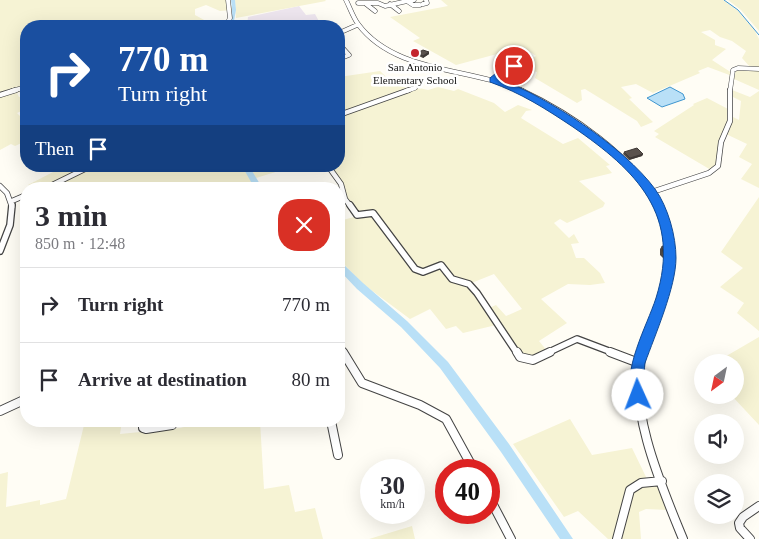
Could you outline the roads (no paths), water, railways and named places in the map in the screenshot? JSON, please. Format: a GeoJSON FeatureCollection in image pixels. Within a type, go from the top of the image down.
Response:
{"type":"FeatureCollection","features":[{"type":"Feature","properties":{"kind":"street"},"geometry":{"type":"LineString","coordinates":[[228,0],[229,20]]}},
{"type":"Feature","properties":{"kind":"street"},"geometry":{"type":"LineString","coordinates":[[346,0],[349,12],[357,25],[386,51],[428,65],[474,74],[520,90],[571,120],[618,156],[652,192],[666,225],[670,258],[662,297],[639,363],[637,372],[638,395],[647,437],[671,510],[683,539]]}},
{"type":"Feature","properties":{"kind":"street"},"geometry":{"type":"LineString","coordinates":[[347,5],[372,0]]}},
{"type":"Feature","properties":{"kind":"street"},"geometry":{"type":"LineString","coordinates":[[358,2],[390,4],[414,0]]}},
{"type":"Feature","properties":{"kind":"street"},"geometry":{"type":"LineString","coordinates":[[407,1],[413,5],[427,3],[426,0]]}},
{"type":"Feature","properties":{"kind":"street"},"geometry":{"type":"LineString","coordinates":[[366,4],[375,10]]}},
{"type":"Feature","properties":{"kind":"street"},"geometry":{"type":"LineString","coordinates":[[390,4],[399,10]]}},
{"type":"Feature","properties":{"kind":"street"},"geometry":{"type":"LineString","coordinates":[[345,30],[357,25]]}},
{"type":"Feature","properties":{"kind":"street"},"geometry":{"type":"LineString","coordinates":[[493,80],[504,71],[525,61],[526,59],[518,54],[522,51]]}},
{"type":"Feature","properties":{"kind":"street"},"geometry":{"type":"LineString","coordinates":[[652,192],[709,173],[718,166],[721,142],[730,121],[728,100],[733,70],[738,68],[759,69]]}},
{"type":"Feature","properties":{"kind":"street"},"geometry":{"type":"LineString","coordinates":[[345,113],[415,88]]}},
{"type":"Feature","properties":{"kind":"street"},"geometry":{"type":"LineString","coordinates":[[0,95],[20,89]]}},
{"type":"Feature","properties":{"kind":"street"},"geometry":{"type":"LineString","coordinates":[[58,182],[79,172]]}},
{"type":"Feature","properties":{"kind":"street"},"geometry":{"type":"LineString","coordinates":[[0,186],[7,191],[12,201],[12,216],[0,251]]}},
{"type":"Feature","properties":{"kind":"street"},"geometry":{"type":"LineString","coordinates":[[12,201],[20,198]]}},
{"type":"Feature","properties":{"kind":"street"},"geometry":{"type":"LineString","coordinates":[[345,199],[357,215],[373,213],[415,269],[423,272],[440,264],[452,279],[469,284],[520,356],[533,360],[576,338],[639,363]]}},
{"type":"Feature","properties":{"kind":"street"},"geometry":{"type":"LineString","coordinates":[[345,355],[362,382],[420,405],[446,419],[468,459]]}},
{"type":"Feature","properties":{"kind":"street"},"geometry":{"type":"LineString","coordinates":[[0,411],[20,402]]}},
{"type":"Feature","properties":{"kind":"street"},"geometry":{"type":"LineString","coordinates":[[143,427],[146,429],[159,427]]}},
{"type":"Feature","properties":{"kind":"street"},"geometry":{"type":"LineString","coordinates":[[332,427],[338,454]]}},
{"type":"Feature","properties":{"kind":"street"},"geometry":{"type":"LineString","coordinates":[[617,539],[630,490],[641,483],[662,482]]}},
{"type":"Feature","properties":{"kind":"street"},"geometry":{"type":"LineString","coordinates":[[750,539],[740,528],[739,523],[743,517],[759,506]]}},
{"type":"Feature","properties":{"kind":"street"},"geometry":{"type":"LineString","coordinates":[[500,518],[511,539]]}},
{"type":"Feature","properties":{"kind":"water"},"geometry":{"type":"Polygon","coordinates":[[[670,87],[683,94],[685,99],[662,107],[647,98],[670,87]]]}},
{"type":"Feature","properties":{"kind":"waterway"},"geometry":{"type":"LineString","coordinates":[[232,20],[233,0]]}},
{"type":"Feature","properties":{"kind":"waterway"},"geometry":{"type":"LineString","coordinates":[[724,0],[738,10],[759,35]]}},
{"type":"Feature","properties":{"kind":"waterway"},"geometry":{"type":"LineString","coordinates":[[249,172],[255,182]]}},
{"type":"Feature","properties":{"kind":"waterway"},"geometry":{"type":"LineString","coordinates":[[345,271],[404,324],[444,365],[505,448],[567,539]]}},
{"type":"Feature","properties":{"kind":"place","name":"San Antonio Elementary School"},"geometry":{"type":"Point","coordinates":[415,53]}}]}
